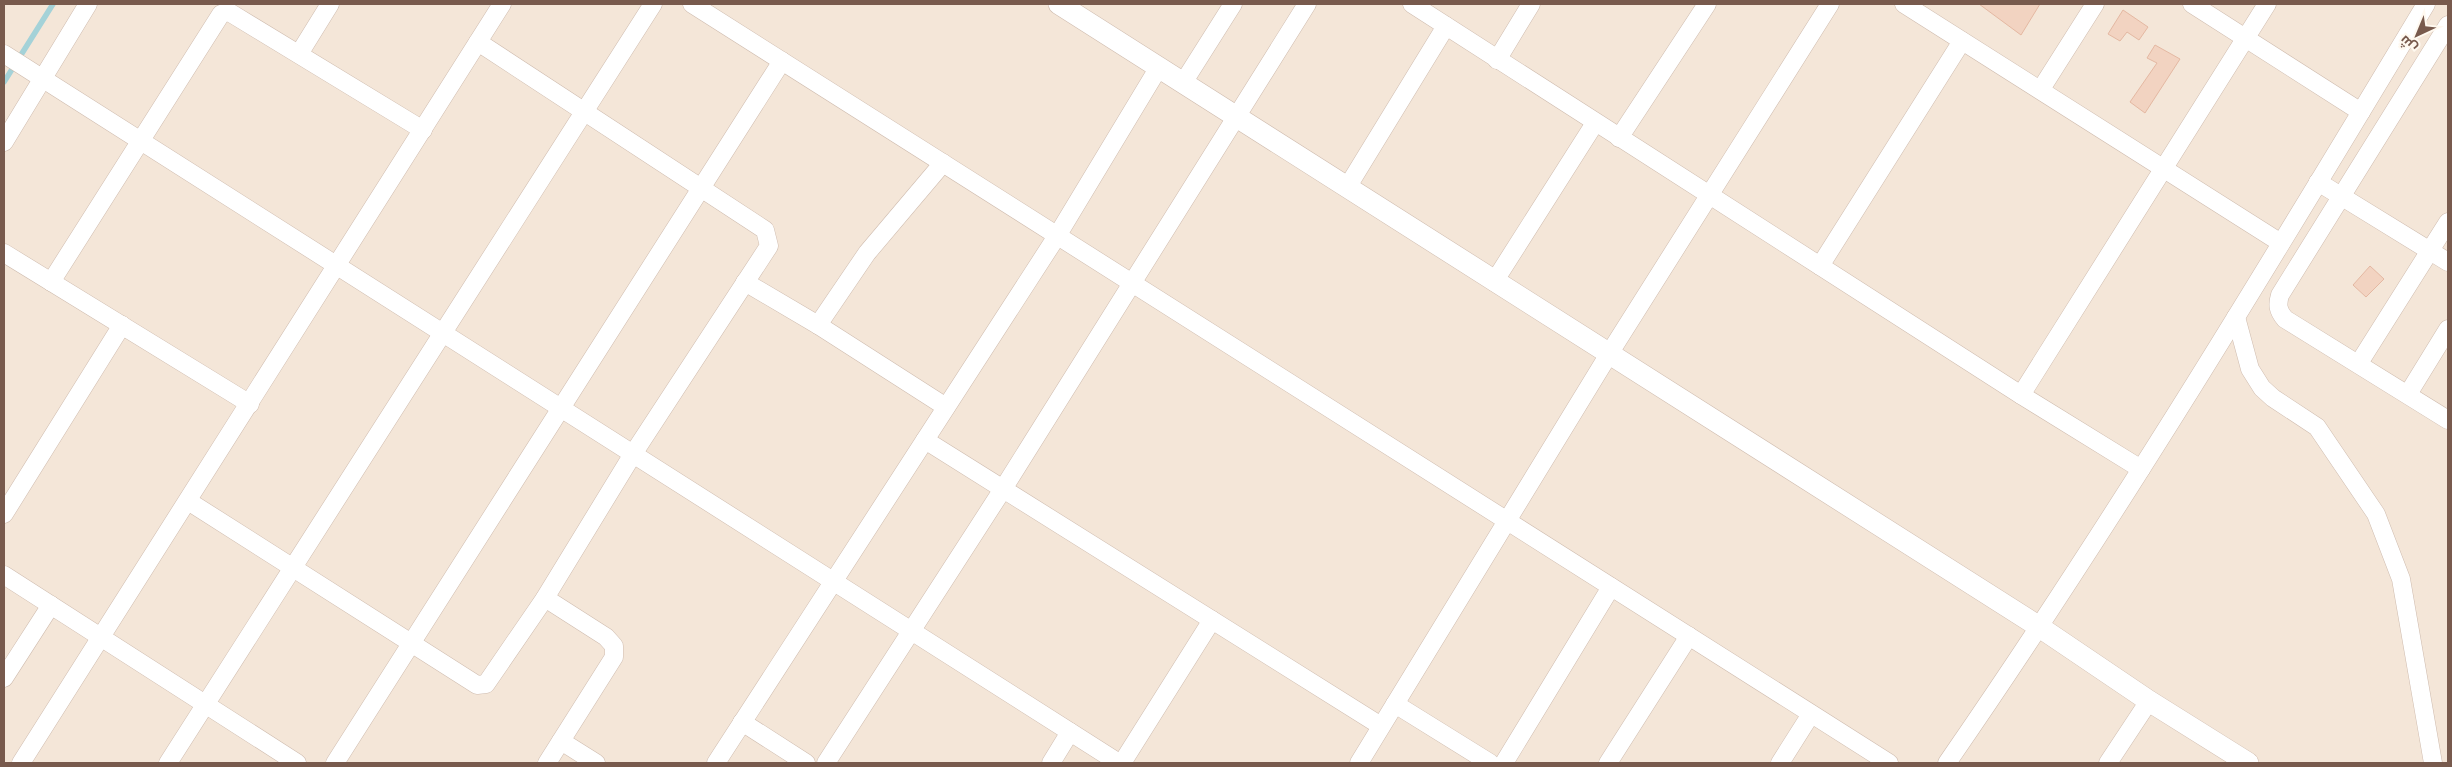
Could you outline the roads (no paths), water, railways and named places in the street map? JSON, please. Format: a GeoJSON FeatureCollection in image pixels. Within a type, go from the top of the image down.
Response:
{"type":"FeatureCollection","features":[{"type":"Feature","properties":{"kind":"street"},"geometry":{"type":"LineString","coordinates":[[4,142],[88,4]]}},
{"type":"Feature","properties":{"kind":"street"},"geometry":{"type":"LineString","coordinates":[[299,54],[330,4]]}},
{"type":"Feature","properties":{"kind":"street"},"geometry":{"type":"LineString","coordinates":[[21,763],[337,268],[502,4]]}},
{"type":"Feature","properties":{"kind":"street"},"geometry":{"type":"LineString","coordinates":[[168,763],[586,112],[653,4]]}},
{"type":"Feature","properties":{"kind":"street"},"geometry":{"type":"LineString","coordinates":[[692,4],[1889,763]]}},
{"type":"Feature","properties":{"kind":"street"},"geometry":{"type":"LineString","coordinates":[[1060,4],[2040,628],[2149,702],[2248,763]]}},
{"type":"Feature","properties":{"kind":"street"},"geometry":{"type":"LineString","coordinates":[[1183,82],[1233,4]]}},
{"type":"Feature","properties":{"kind":"street"},"geometry":{"type":"LineString","coordinates":[[826,763],[1003,489],[1307,4]]}},
{"type":"Feature","properties":{"kind":"street"},"geometry":{"type":"LineString","coordinates":[[1412,4],[1595,123],[2141,470]]}},
{"type":"Feature","properties":{"kind":"street"},"geometry":{"type":"LineString","coordinates":[[1497,60],[1531,4]]}},
{"type":"Feature","properties":{"kind":"street"},"geometry":{"type":"LineString","coordinates":[[1619,138],[1707,4]]}},
{"type":"Feature","properties":{"kind":"street"},"geometry":{"type":"LineString","coordinates":[[1359,763],[1609,354],[1830,4]]}},
{"type":"Feature","properties":{"kind":"street"},"geometry":{"type":"LineString","coordinates":[[1904,4],[2041,89],[2281,243]]}},
{"type":"Feature","properties":{"kind":"street"},"geometry":{"type":"LineString","coordinates":[[2041,89],[2095,4]]}},
{"type":"Feature","properties":{"kind":"street"},"geometry":{"type":"LineString","coordinates":[[2192,4],[2361,112]]}},
{"type":"Feature","properties":{"kind":"street"},"geometry":{"type":"LineString","coordinates":[[2021,395],[2267,4]]}},
{"type":"Feature","properties":{"kind":"street"},"geometry":{"type":"LineString","coordinates":[[1947,763],[2040,628],[2141,470],[2426,4]]}},
{"type":"Feature","properties":{"kind":"street"},"geometry":{"type":"LineString","coordinates":[[51,282],[221,14],[230,12],[423,130]]}},
{"type":"Feature","properties":{"kind":"street"},"geometry":{"type":"LineString","coordinates":[[2448,25],[2280,294],[2278,308],[2285,319],[2359,363],[2448,420]]}},
{"type":"Feature","properties":{"kind":"street"},"geometry":{"type":"LineString","coordinates":[[1348,186],[1446,26]]}},
{"type":"Feature","properties":{"kind":"street"},"geometry":{"type":"LineString","coordinates":[[1820,266],[1962,41]]}},
{"type":"Feature","properties":{"kind":"street"},"geometry":{"type":"LineString","coordinates":[[188,501],[477,685],[486,684],[545,598],[634,454],[769,246],[765,230],[478,42]]}},
{"type":"Feature","properties":{"kind":"street"},"geometry":{"type":"LineString","coordinates":[[4,54],[140,139],[337,268],[561,407],[1121,763],[1212,620]]}},
{"type":"Feature","properties":{"kind":"street"},"geometry":{"type":"LineString","coordinates":[[335,763],[782,62]]}},
{"type":"Feature","properties":{"kind":"street"},"geometry":{"type":"LineString","coordinates":[[716,763],[1057,236],[1159,67]]}},
{"type":"Feature","properties":{"kind":"street"},"geometry":{"type":"LineString","coordinates":[[1494,282],[1595,123]]}},
{"type":"Feature","properties":{"kind":"street"},"geometry":{"type":"LineString","coordinates":[[818,325],[867,253],[942,163]]}},
{"type":"Feature","properties":{"kind":"street"},"geometry":{"type":"LineString","coordinates":[[2318,182],[2448,262]]}},
{"type":"Feature","properties":{"kind":"street"},"geometry":{"type":"LineString","coordinates":[[2359,363],[2448,222]]}},
{"type":"Feature","properties":{"kind":"street"},"geometry":{"type":"LineString","coordinates":[[4,253],[250,404]]}},
{"type":"Feature","properties":{"kind":"street"},"geometry":{"type":"LineString","coordinates":[[746,282],[818,325],[946,407]]}},
{"type":"Feature","properties":{"kind":"street"},"geometry":{"type":"LineString","coordinates":[[2236,317],[2250,369],[2262,388],[2273,398],[2317,427],[2376,514],[2401,579],[2433,763]]}},
{"type":"Feature","properties":{"kind":"street"},"geometry":{"type":"LineString","coordinates":[[4,514],[122,325]]}},
{"type":"Feature","properties":{"kind":"street"},"geometry":{"type":"LineString","coordinates":[[2408,394],[2448,329]]}},
{"type":"Feature","properties":{"kind":"street"},"geometry":{"type":"LineString","coordinates":[[925,440],[1381,726]]}},
{"type":"Feature","properties":{"kind":"street"},"geometry":{"type":"LineString","coordinates":[[4,574],[297,763]]}},
{"type":"Feature","properties":{"kind":"street"},"geometry":{"type":"LineString","coordinates":[[1504,763],[1611,587]]}},
{"type":"Feature","properties":{"kind":"street"},"geometry":{"type":"LineString","coordinates":[[545,598],[606,637],[614,646],[614,657],[546,763]]}},
{"type":"Feature","properties":{"kind":"street"},"geometry":{"type":"LineString","coordinates":[[4,678],[52,605]]}},
{"type":"Feature","properties":{"kind":"street"},"geometry":{"type":"LineString","coordinates":[[1608,763],[1689,636]]}},
{"type":"Feature","properties":{"kind":"street"},"geometry":{"type":"LineString","coordinates":[[2108,763],[2149,702]]}},
{"type":"Feature","properties":{"kind":"street"},"geometry":{"type":"LineString","coordinates":[[1395,704],[1490,763]]}},
{"type":"Feature","properties":{"kind":"street"},"geometry":{"type":"LineString","coordinates":[[1780,763],[1811,714]]}},
{"type":"Feature","properties":{"kind":"street"},"geometry":{"type":"LineString","coordinates":[[742,722],[806,763]]}},
{"type":"Feature","properties":{"kind":"street"},"geometry":{"type":"LineString","coordinates":[[1051,763],[1070,732]]}},
{"type":"Feature","properties":{"kind":"street"},"geometry":{"type":"LineString","coordinates":[[561,740],[596,763]]}},
{"type":"Feature","properties":{"kind":"waterway"},"geometry":{"type":"LineString","coordinates":[[4,82],[53,4]]}}]}
